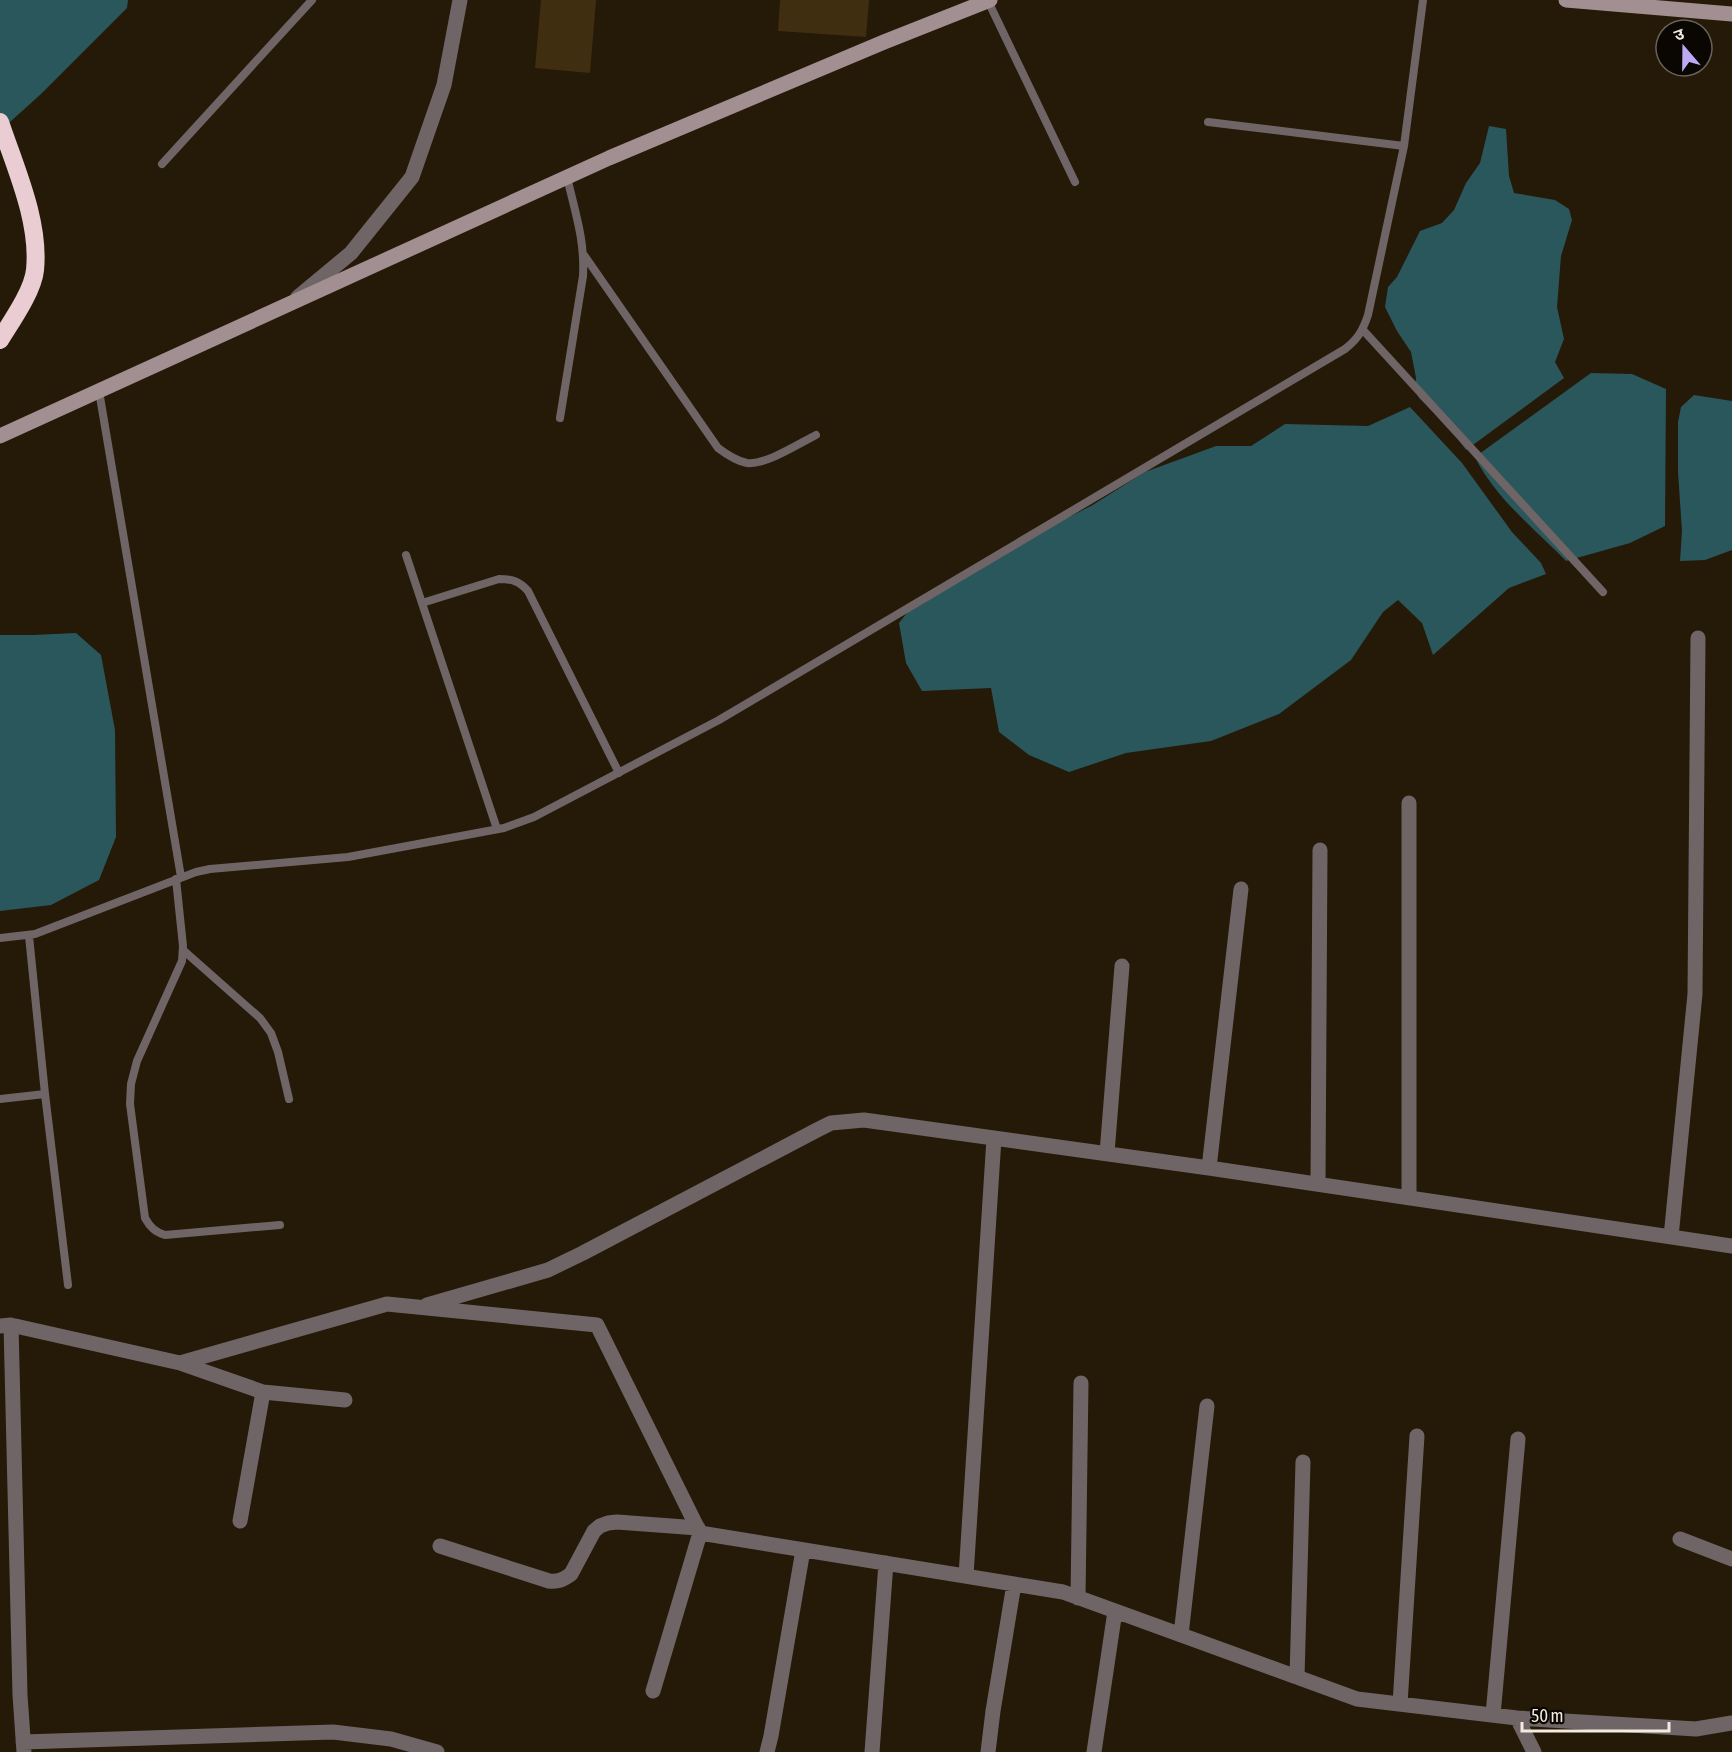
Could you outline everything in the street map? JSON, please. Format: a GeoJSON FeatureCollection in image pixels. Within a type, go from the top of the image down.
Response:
{"type":"FeatureCollection","features":[{"type":"Feature","properties":{"kind":"highway"},"geometry":{"type":"LineString","coordinates":[[0,122],[34,225],[35,271],[23,303],[0,340]]}},
{"type":"Feature","properties":{"kind":"street"},"geometry":{"type":"LineString","coordinates":[[289,305],[351,253],[412,177],[444,85],[460,0]]}},
{"type":"Feature","properties":{"kind":"street"},"geometry":{"type":"LineString","coordinates":[[0,436],[609,158],[989,0]]}},
{"type":"Feature","properties":{"kind":"street"},"geometry":{"type":"LineString","coordinates":[[1566,0],[1732,14]]}},
{"type":"Feature","properties":{"kind":"street"},"geometry":{"type":"LineString","coordinates":[[1671,1237],[1695,994],[1698,638]]}},
{"type":"Feature","properties":{"kind":"street"},"geometry":{"type":"LineString","coordinates":[[1408,803],[1409,1198]]}},
{"type":"Feature","properties":{"kind":"street"},"geometry":{"type":"LineString","coordinates":[[1318,1184],[1320,850]]}},
{"type":"Feature","properties":{"kind":"street"},"geometry":{"type":"LineString","coordinates":[[1209,1168],[1241,889]]}},
{"type":"Feature","properties":{"kind":"street"},"geometry":{"type":"LineString","coordinates":[[1107,1153],[1122,966]]}},
{"type":"Feature","properties":{"kind":"street"},"geometry":{"type":"LineString","coordinates":[[418,1307],[566,1263],[817,1130],[831,1124],[864,1120],[1107,1153],[1732,1246]]}},
{"type":"Feature","properties":{"kind":"street"},"geometry":{"type":"LineString","coordinates":[[966,1576],[994,1138]]}},
{"type":"Feature","properties":{"kind":"street"},"geometry":{"type":"LineString","coordinates":[[180,1363],[387,1304],[597,1325],[699,1531],[653,1691]]}},
{"type":"Feature","properties":{"kind":"street"},"geometry":{"type":"LineString","coordinates":[[345,1400],[263,1392],[180,1363],[5,1326],[24,1747],[94,1746],[333,1732],[392,1739],[437,1752]]}},
{"type":"Feature","properties":{"kind":"street"},"geometry":{"type":"LineString","coordinates":[[1078,1598],[1081,1383]]}},
{"type":"Feature","properties":{"kind":"street"},"geometry":{"type":"LineString","coordinates":[[240,1521],[263,1392]]}},
{"type":"Feature","properties":{"kind":"street"},"geometry":{"type":"LineString","coordinates":[[1181,1635],[1207,1406]]}},
{"type":"Feature","properties":{"kind":"street"},"geometry":{"type":"LineString","coordinates":[[1400,1704],[1417,1436]]}},
{"type":"Feature","properties":{"kind":"street"},"geometry":{"type":"LineString","coordinates":[[1493,1715],[1518,1440]]}},
{"type":"Feature","properties":{"kind":"street"},"geometry":{"type":"LineString","coordinates":[[1297,1677],[1303,1462]]}},
{"type":"Feature","properties":{"kind":"street"},"geometry":{"type":"LineString","coordinates":[[440,1546],[558,1582],[571,1574],[594,1531],[600,1526],[617,1522],[699,1531],[1063,1592],[1357,1699],[1517,1718],[1696,1729],[1732,1723]]}},
{"type":"Feature","properties":{"kind":"street"},"geometry":{"type":"LineString","coordinates":[[1680,1539],[1732,1559]]}},
{"type":"Feature","properties":{"kind":"street"},"geometry":{"type":"LineString","coordinates":[[767,1752],[803,1550]]}},
{"type":"Feature","properties":{"kind":"street"},"geometry":{"type":"LineString","coordinates":[[872,1752],[886,1563]]}},
{"type":"Feature","properties":{"kind":"street"},"geometry":{"type":"LineString","coordinates":[[988,1752],[1014,1584]]}},
{"type":"Feature","properties":{"kind":"street"},"geometry":{"type":"LineString","coordinates":[[1094,1752],[1115,1611]]}},
{"type":"Feature","properties":{"kind":"street"},"geometry":{"type":"LineString","coordinates":[[1517,1718],[1534,1752]]}},
{"type":"Feature","properties":{"kind":"lane"},"geometry":{"type":"LineString","coordinates":[[162,164],[312,0]]}},
{"type":"Feature","properties":{"kind":"lane"},"geometry":{"type":"LineString","coordinates":[[989,0],[1075,182]]}},
{"type":"Feature","properties":{"kind":"lane"},"geometry":{"type":"LineString","coordinates":[[0,938],[29,936],[178,878],[210,869],[348,857],[519,824],[719,720],[1346,349],[1363,330],[1368,315],[1404,147],[1423,0]]}},
{"type":"Feature","properties":{"kind":"lane"},"geometry":{"type":"LineString","coordinates":[[1208,122],[1404,147]]}},
{"type":"Feature","properties":{"kind":"lane"},"geometry":{"type":"LineString","coordinates":[[560,418],[583,276],[584,255],[567,177]]}},
{"type":"Feature","properties":{"kind":"lane"},"geometry":{"type":"LineString","coordinates":[[584,255],[718,448],[731,457],[747,463],[765,460],[816,435]]}},
{"type":"Feature","properties":{"kind":"lane"},"geometry":{"type":"LineString","coordinates":[[1363,330],[1603,592]]}},
{"type":"Feature","properties":{"kind":"lane"},"geometry":{"type":"LineString","coordinates":[[99,391],[178,878],[183,950],[182,962],[137,1061],[131,1084],[130,1104],[145,1218],[156,1232],[165,1235],[280,1225]]}},
{"type":"Feature","properties":{"kind":"lane"},"geometry":{"type":"LineString","coordinates":[[406,555],[497,829]]}},
{"type":"Feature","properties":{"kind":"lane"},"geometry":{"type":"LineString","coordinates":[[422,603],[499,579],[512,579],[522,584],[528,591],[619,773]]}},
{"type":"Feature","properties":{"kind":"lane"},"geometry":{"type":"LineString","coordinates":[[29,936],[68,1285]]}},
{"type":"Feature","properties":{"kind":"lane"},"geometry":{"type":"LineString","coordinates":[[183,950],[260,1018],[271,1033],[289,1099]]}},
{"type":"Feature","properties":{"kind":"lane"},"geometry":{"type":"LineString","coordinates":[[0,1099],[45,1094]]}},
{"type":"Feature","properties":{"kind":"water"},"geometry":{"type":"Polygon","coordinates":[[[0,0],[128,0],[127,8],[41,94],[0,131],[0,0]]]}},
{"type":"Feature","properties":{"kind":"water"},"geometry":{"type":"Polygon","coordinates":[[[1489,126],[1506,129],[1509,176],[1514,193],[1555,200],[1569,209],[1572,220],[1561,256],[1557,307],[1564,339],[1555,362],[1564,378],[1466,450],[1449,427],[1419,398],[1415,389],[1416,378],[1411,352],[1385,307],[1388,287],[1397,277],[1420,231],[1442,223],[1454,210],[1466,183],[1480,163],[1489,126]]]}},
{"type":"Feature","properties":{"kind":"water"},"geometry":{"type":"Polygon","coordinates":[[[1591,373],[1632,374],[1666,389],[1665,526],[1630,543],[1566,561],[1504,499],[1483,472],[1475,457],[1591,373]]]}},
{"type":"Feature","properties":{"kind":"water"},"geometry":{"type":"Polygon","coordinates":[[[1694,395],[1732,401],[1732,550],[1705,560],[1680,561],[1682,531],[1678,472],[1678,422],[1681,407],[1694,395]]]}},
{"type":"Feature","properties":{"kind":"water"},"geometry":{"type":"Polygon","coordinates":[[[1410,407],[1462,463],[1512,532],[1541,563],[1546,574],[1509,588],[1433,655],[1422,623],[1398,600],[1383,612],[1351,660],[1279,714],[1211,741],[1126,753],[1069,772],[1029,755],[999,732],[991,688],[922,691],[906,663],[899,623],[918,599],[1091,506],[1145,472],[1216,446],[1251,446],[1285,424],[1368,426],[1410,407]]]}},
{"type":"Feature","properties":{"kind":"water"},"geometry":{"type":"Polygon","coordinates":[[[76,633],[101,655],[115,730],[116,837],[99,880],[51,905],[0,911],[0,635],[76,633]]]}},
{"type":"Feature","properties":{"kind":"building"},"geometry":{"type":"Polygon","coordinates":[[[541,0],[596,0],[590,73],[535,68],[541,0]]]}},
{"type":"Feature","properties":{"kind":"building"},"geometry":{"type":"Polygon","coordinates":[[[780,0],[869,0],[866,37],[778,31],[780,0]]]}}]}
